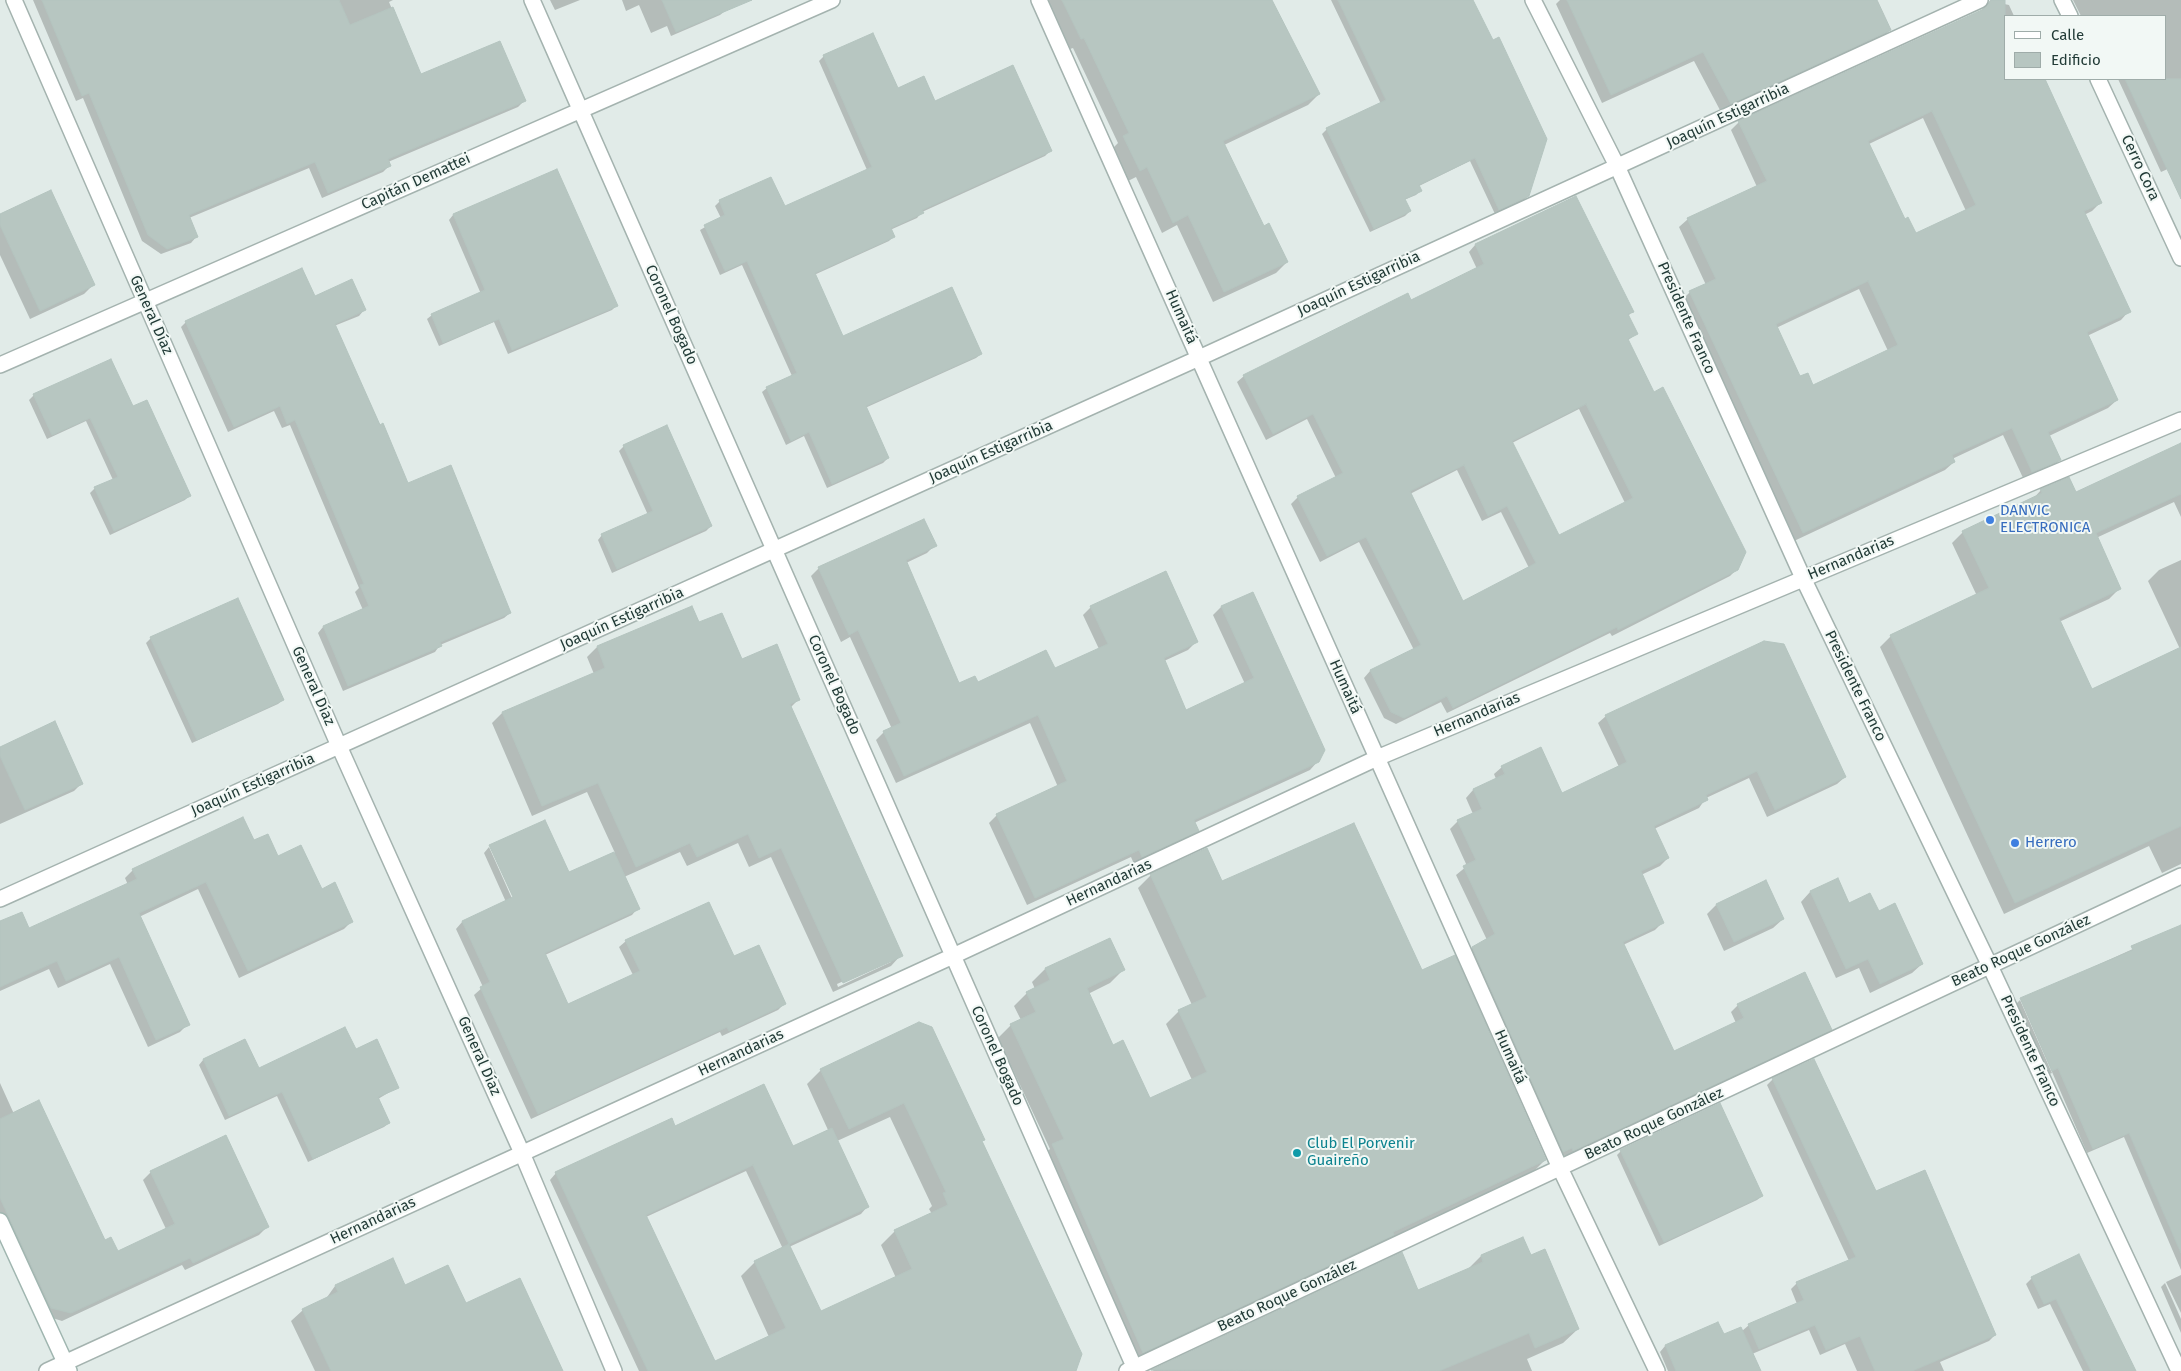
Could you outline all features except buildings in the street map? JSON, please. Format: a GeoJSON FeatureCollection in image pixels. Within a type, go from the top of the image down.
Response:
{"type":"FeatureCollection","features":[{"type":"Feature","properties":{"kind":"street","name":"General Díaz"},"geometry":{"type":"LineString","coordinates":[[14,0],[339,746],[522,1153],[614,1371]]}},
{"type":"Feature","properties":{"kind":"street","name":"Coronel Bogado"},"geometry":{"type":"LineString","coordinates":[[532,0],[953,956],[1132,1370]]}},
{"type":"Feature","properties":{"kind":"street","name":"Capitán Demattei"},"geometry":{"type":"LineString","coordinates":[[0,365],[832,0]]}},
{"type":"Feature","properties":{"kind":"street","name":"Humaitá"},"geometry":{"type":"LineString","coordinates":[[1040,0],[1560,1168],[1657,1371]]}},
{"type":"Feature","properties":{"kind":"street","name":"Presidente Franco"},"geometry":{"type":"LineString","coordinates":[[1533,0],[1617,166],[1803,578],[1990,966],[2179,1371]]}},
{"type":"Feature","properties":{"kind":"street","name":"Joaquín Estigarribia"},"geometry":{"type":"LineString","coordinates":[[0,900],[1199,358],[1980,0]]}},
{"type":"Feature","properties":{"kind":"street"},"geometry":{"type":"LineString","coordinates":[[2062,0],[2070,15]]}},
{"type":"Feature","properties":{"kind":"street","name":"Cerro Cora"},"geometry":{"type":"LineString","coordinates":[[2098,80],[2181,258]]}},
{"type":"Feature","properties":{"kind":"street","name":"Hernandarias"},"geometry":{"type":"LineString","coordinates":[[47,1371],[67,1367],[522,1153],[953,956],[1377,758],[2181,420]]}},
{"type":"Feature","properties":{"kind":"street","name":"Beato Roque González"},"geometry":{"type":"LineString","coordinates":[[1132,1370],[2181,876]]}},
{"type":"Feature","properties":{"kind":"street"},"geometry":{"type":"LineString","coordinates":[[0,1221],[67,1367]]}},
{"type":"Feature","properties":{"kind":"place","name":"DANVIC ELECTRONICA"},"geometry":{"type":"Point","coordinates":[1990,520]}},
{"type":"Feature","properties":{"kind":"place","name":"Herrero"},"geometry":{"type":"Point","coordinates":[2015,843]}},
{"type":"Feature","properties":{"kind":"place","name":"Club El Porvenir Guaireño"},"geometry":{"type":"Point","coordinates":[1297,1153]}}]}
